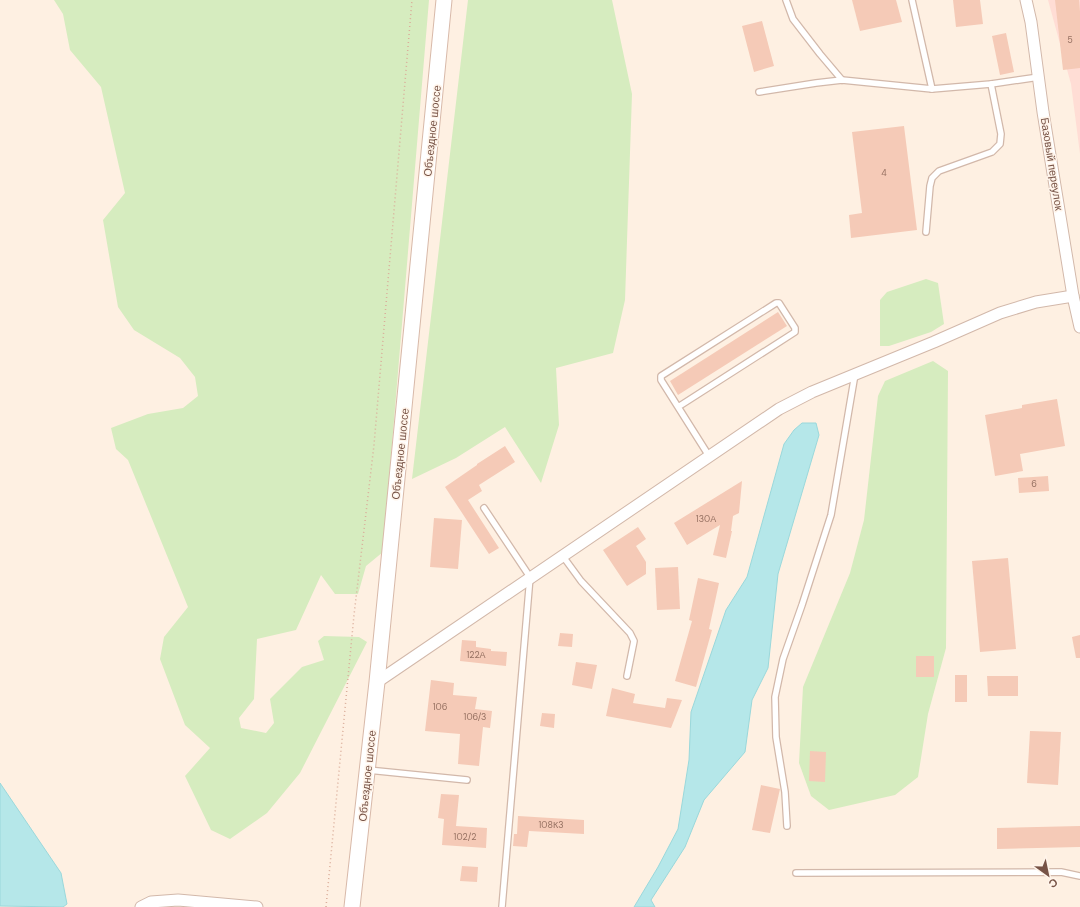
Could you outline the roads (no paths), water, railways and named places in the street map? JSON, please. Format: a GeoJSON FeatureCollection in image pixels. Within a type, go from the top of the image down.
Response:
{"type":"FeatureCollection","features":[{"type":"Feature","properties":{"kind":"main road","name":"Объездное шоссе"},"geometry":{"type":"LineString","coordinates":[[352,907],[377,682],[444,0]]}},
{"type":"Feature","properties":{"kind":"street","name":"Базовый переулок"},"geometry":{"type":"LineString","coordinates":[[1026,0],[1032,22],[1040,77],[1043,112],[1077,295],[1080,327]]}},
{"type":"Feature","properties":{"kind":"street"},"geometry":{"type":"LineString","coordinates":[[377,682],[779,409],[812,392],[1000,313],[1036,302],[1077,295]]}},
{"type":"Feature","properties":{"kind":"street"},"geometry":{"type":"LineString","coordinates":[[141,907],[151,902],[178,900],[257,907]]}},
{"type":"Feature","properties":{"kind":"lane"},"geometry":{"type":"LineString","coordinates":[[786,0],[793,19],[842,80]]}},
{"type":"Feature","properties":{"kind":"lane"},"geometry":{"type":"LineString","coordinates":[[912,0],[932,89]]}},
{"type":"Feature","properties":{"kind":"lane"},"geometry":{"type":"LineString","coordinates":[[759,92],[842,80],[932,89],[991,84],[1040,77]]}},
{"type":"Feature","properties":{"kind":"lane"},"geometry":{"type":"LineString","coordinates":[[926,232],[932,178],[939,171],[992,152],[1000,144],[1001,134],[991,84]]}},
{"type":"Feature","properties":{"kind":"lane"},"geometry":{"type":"LineString","coordinates":[[678,407],[795,332],[795,328],[779,303],[776,303],[661,376],[661,380],[678,407],[709,456]]}},
{"type":"Feature","properties":{"kind":"lane"},"geometry":{"type":"LineString","coordinates":[[787,826],[786,792],[776,737],[775,697],[783,659],[831,515],[855,374]]}},
{"type":"Feature","properties":{"kind":"lane"},"geometry":{"type":"LineString","coordinates":[[484,508],[530,578],[502,907]]}},
{"type":"Feature","properties":{"kind":"lane"},"geometry":{"type":"LineString","coordinates":[[562,555],[581,581],[630,634],[634,641],[627,676]]}},
{"type":"Feature","properties":{"kind":"lane"},"geometry":{"type":"LineString","coordinates":[[367,770],[467,780]]}},
{"type":"Feature","properties":{"kind":"lane"},"geometry":{"type":"LineString","coordinates":[[796,873],[1061,872],[1080,876]]}},
{"type":"Feature","properties":{"kind":"water"},"geometry":{"type":"Polygon","coordinates":[[[802,423],[816,423],[819,435],[778,574],[768,668],[752,700],[745,752],[704,800],[685,847],[651,900],[655,907],[634,907],[658,867],[678,829],[689,760],[691,712],[726,610],[747,577],[784,444],[794,430],[802,423]]]}},
{"type":"Feature","properties":{"kind":"water"},"geometry":{"type":"Polygon","coordinates":[[[0,783],[61,873],[67,904],[63,907],[0,906],[0,783]]]}}]}
